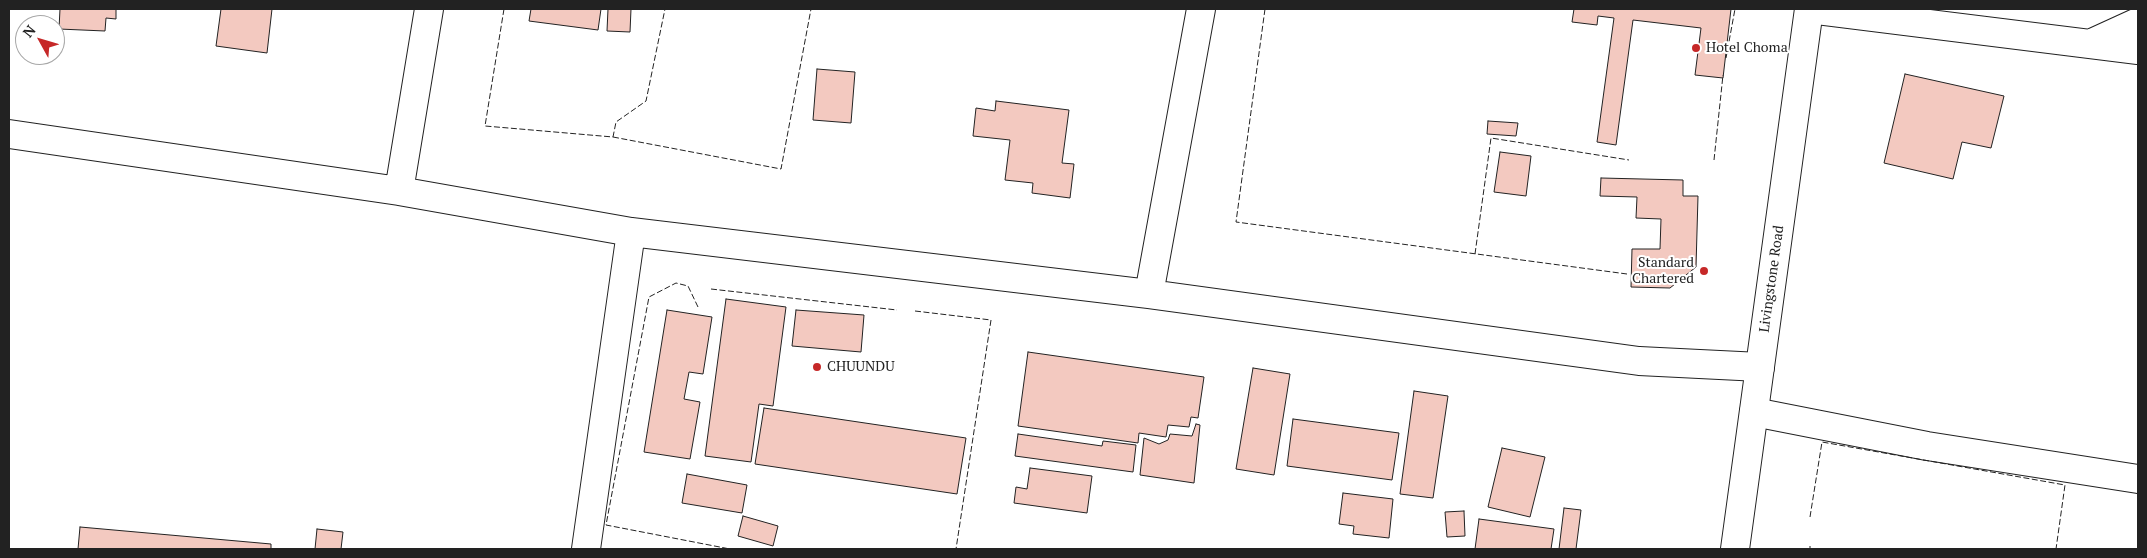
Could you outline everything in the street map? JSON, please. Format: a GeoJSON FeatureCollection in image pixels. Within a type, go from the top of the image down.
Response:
{"type":"FeatureCollection","features":[{"type":"Feature","properties":{"kind":"main road"},"geometry":{"type":"LineString","coordinates":[[400,191],[429,9]]}},
{"type":"Feature","properties":{"kind":"main road"},"geometry":{"type":"LineString","coordinates":[[1149,294],[1201,9]]}},
{"type":"Feature","properties":{"kind":"main road"},"geometry":{"type":"LineString","coordinates":[[1809,9],[2138,50]]}},
{"type":"Feature","properties":{"kind":"main road","name":"Livingstone Road"},"geometry":{"type":"LineString","coordinates":[[1735,549],[1809,9]]}},
{"type":"Feature","properties":{"kind":"main road"},"geometry":{"type":"LineString","coordinates":[[2092,43],[2138,22]]}},
{"type":"Feature","properties":{"kind":"main road"},"geometry":{"type":"LineString","coordinates":[[9,134],[400,191],[631,232],[1149,294],[1639,361],[1760,367]]}},
{"type":"Feature","properties":{"kind":"main road"},"geometry":{"type":"LineString","coordinates":[[586,549],[631,232]]}},
{"type":"Feature","properties":{"kind":"main road"},"geometry":{"type":"LineString","coordinates":[[1754,412],[1927,446],[2138,479]]}},
{"type":"Feature","properties":{"kind":"building"},"geometry":{"type":"Polygon","coordinates":[[[60,9],[116,9],[116,19],[106,18],[105,31],[65,29],[65,15],[60,15],[60,9]]]}},
{"type":"Feature","properties":{"kind":"building"},"geometry":{"type":"Polygon","coordinates":[[[221,9],[272,9],[267,53],[216,46],[221,9]]]}},
{"type":"Feature","properties":{"kind":"building"},"geometry":{"type":"Polygon","coordinates":[[[531,9],[601,9],[598,30],[529,21],[531,9]]]}},
{"type":"Feature","properties":{"kind":"building"},"geometry":{"type":"Polygon","coordinates":[[[608,9],[631,9],[630,32],[607,31],[608,9]]]}},
{"type":"Feature","properties":{"kind":"building"},"geometry":{"type":"Polygon","coordinates":[[[1574,9],[1731,9],[1723,78],[1695,75],[1701,28],[1633,20],[1616,145],[1597,142],[1614,18],[1598,16],[1597,25],[1572,22],[1574,9]]]}},
{"type":"Feature","properties":{"kind":"building"},"geometry":{"type":"Polygon","coordinates":[[[817,69],[855,72],[851,123],[813,120],[817,69]]]}},
{"type":"Feature","properties":{"kind":"building"},"geometry":{"type":"Polygon","coordinates":[[[1905,74],[2004,96],[1991,148],[1962,142],[1953,179],[1884,163],[1905,74]]]}},
{"type":"Feature","properties":{"kind":"building"},"geometry":{"type":"Polygon","coordinates":[[[996,101],[1069,110],[1062,163],[1074,164],[1070,198],[1032,193],[1033,183],[1005,180],[1010,140],[973,136],[976,108],[995,111],[996,101]]]}},
{"type":"Feature","properties":{"kind":"building"},"geometry":{"type":"Polygon","coordinates":[[[1488,121],[1518,123],[1516,136],[1487,134],[1488,121]]]}},
{"type":"Feature","properties":{"kind":"building"},"geometry":{"type":"Polygon","coordinates":[[[1500,152],[1531,156],[1526,196],[1494,192],[1500,152]]]}},
{"type":"Feature","properties":{"kind":"building"},"geometry":{"type":"Polygon","coordinates":[[[1601,178],[1683,180],[1683,196],[1698,196],[1696,267],[1670,288],[1631,287],[1632,249],[1660,249],[1661,219],[1636,218],[1637,197],[1600,196],[1601,178]]]}},
{"type":"Feature","properties":{"kind":"building"},"geometry":{"type":"Polygon","coordinates":[[[726,299],[786,307],[773,406],[759,404],[751,462],[705,456],[726,299]]]}},
{"type":"Feature","properties":{"kind":"building"},"geometry":{"type":"Polygon","coordinates":[[[667,310],[712,317],[703,374],[689,372],[684,399],[700,402],[690,459],[644,452],[667,310]]]}},
{"type":"Feature","properties":{"kind":"building"},"geometry":{"type":"Polygon","coordinates":[[[796,310],[864,315],[861,352],[792,346],[796,310]]]}},
{"type":"Feature","properties":{"kind":"building"},"geometry":{"type":"Polygon","coordinates":[[[1028,352],[1204,377],[1198,418],[1191,417],[1189,427],[1168,425],[1166,437],[1139,433],[1138,443],[1018,426],[1028,352]]]}},
{"type":"Feature","properties":{"kind":"building"},"geometry":{"type":"Polygon","coordinates":[[[1253,368],[1290,374],[1274,475],[1236,469],[1253,368]]]}},
{"type":"Feature","properties":{"kind":"building"},"geometry":{"type":"Polygon","coordinates":[[[1414,391],[1448,396],[1433,498],[1400,494],[1414,391]]]}},
{"type":"Feature","properties":{"kind":"building"},"geometry":{"type":"Polygon","coordinates":[[[764,408],[966,438],[957,494],[755,464],[764,408]]]}},
{"type":"Feature","properties":{"kind":"building"},"geometry":{"type":"Polygon","coordinates":[[[1293,419],[1399,433],[1392,480],[1287,466],[1293,419]]]}},
{"type":"Feature","properties":{"kind":"building"},"geometry":{"type":"Polygon","coordinates":[[[1196,424],[1200,425],[1194,483],[1140,475],[1144,438],[1159,444],[1168,440],[1170,434],[1192,436],[1196,424]]]}},
{"type":"Feature","properties":{"kind":"building"},"geometry":{"type":"Polygon","coordinates":[[[1018,434],[1102,446],[1103,441],[1136,445],[1133,472],[1015,456],[1018,434]]]}},
{"type":"Feature","properties":{"kind":"building"},"geometry":{"type":"Polygon","coordinates":[[[1502,448],[1545,457],[1530,517],[1488,507],[1502,448]]]}},
{"type":"Feature","properties":{"kind":"building"},"geometry":{"type":"Polygon","coordinates":[[[1030,468],[1092,476],[1087,513],[1014,503],[1016,487],[1027,489],[1030,468]]]}},
{"type":"Feature","properties":{"kind":"building"},"geometry":{"type":"Polygon","coordinates":[[[687,474],[747,485],[742,513],[682,503],[687,474]]]}},
{"type":"Feature","properties":{"kind":"building"},"geometry":{"type":"Polygon","coordinates":[[[1343,493],[1393,499],[1389,538],[1353,534],[1354,526],[1339,524],[1343,493]]]}},
{"type":"Feature","properties":{"kind":"building"},"geometry":{"type":"Polygon","coordinates":[[[1564,508],[1581,510],[1576,549],[1559,549],[1564,508]]]}},
{"type":"Feature","properties":{"kind":"building"},"geometry":{"type":"Polygon","coordinates":[[[1464,511],[1465,536],[1447,537],[1445,512],[1464,511]]]}},
{"type":"Feature","properties":{"kind":"building"},"geometry":{"type":"Polygon","coordinates":[[[743,516],[778,526],[773,546],[738,536],[743,516]]]}},
{"type":"Feature","properties":{"kind":"building"},"geometry":{"type":"Polygon","coordinates":[[[1479,519],[1554,529],[1551,549],[1475,549],[1479,519]]]}},
{"type":"Feature","properties":{"kind":"building"},"geometry":{"type":"Polygon","coordinates":[[[80,527],[271,544],[271,549],[78,549],[80,527]]]}},
{"type":"Feature","properties":{"kind":"building"},"geometry":{"type":"Polygon","coordinates":[[[317,529],[343,532],[341,549],[315,549],[317,529]]]}},
{"type":"Feature","properties":{"kind":"fence"},"geometry":{"type":"LineString","coordinates":[[504,9],[485,126],[613,137],[616,122],[646,101],[665,9]]}},
{"type":"Feature","properties":{"kind":"fence"},"geometry":{"type":"LineString","coordinates":[[613,137],[781,169],[811,9]]}},
{"type":"Feature","properties":{"kind":"fence"},"geometry":{"type":"LineString","coordinates":[[1265,9],[1236,222],[1627,274]]}},
{"type":"Feature","properties":{"kind":"fence"},"geometry":{"type":"LineString","coordinates":[[1726,58],[1735,9]]}},
{"type":"Feature","properties":{"kind":"fence"},"geometry":{"type":"LineString","coordinates":[[1714,160],[1723,75]]}},
{"type":"Feature","properties":{"kind":"fence"},"geometry":{"type":"LineString","coordinates":[[1475,254],[1491,138],[1629,160]]}},
{"type":"Feature","properties":{"kind":"fence"},"geometry":{"type":"LineString","coordinates":[[698,307],[688,286],[676,283],[649,297],[606,525],[730,549]]}},
{"type":"Feature","properties":{"kind":"fence"},"geometry":{"type":"LineString","coordinates":[[711,289],[897,310]]}},
{"type":"Feature","properties":{"kind":"fence"},"geometry":{"type":"LineString","coordinates":[[915,311],[991,320],[956,549]]}},
{"type":"Feature","properties":{"kind":"fence"},"geometry":{"type":"LineString","coordinates":[[1810,517],[1822,442],[2065,485],[2056,549]]}},
{"type":"Feature","properties":{"kind":"place","name":"Hotel Choma"},"geometry":{"type":"Point","coordinates":[1696,48]}},
{"type":"Feature","properties":{"kind":"place","name":"Standard Chartered"},"geometry":{"type":"Point","coordinates":[1704,271]}},
{"type":"Feature","properties":{"kind":"place","name":"CHUUNDU"},"geometry":{"type":"Point","coordinates":[817,367]}}]}
